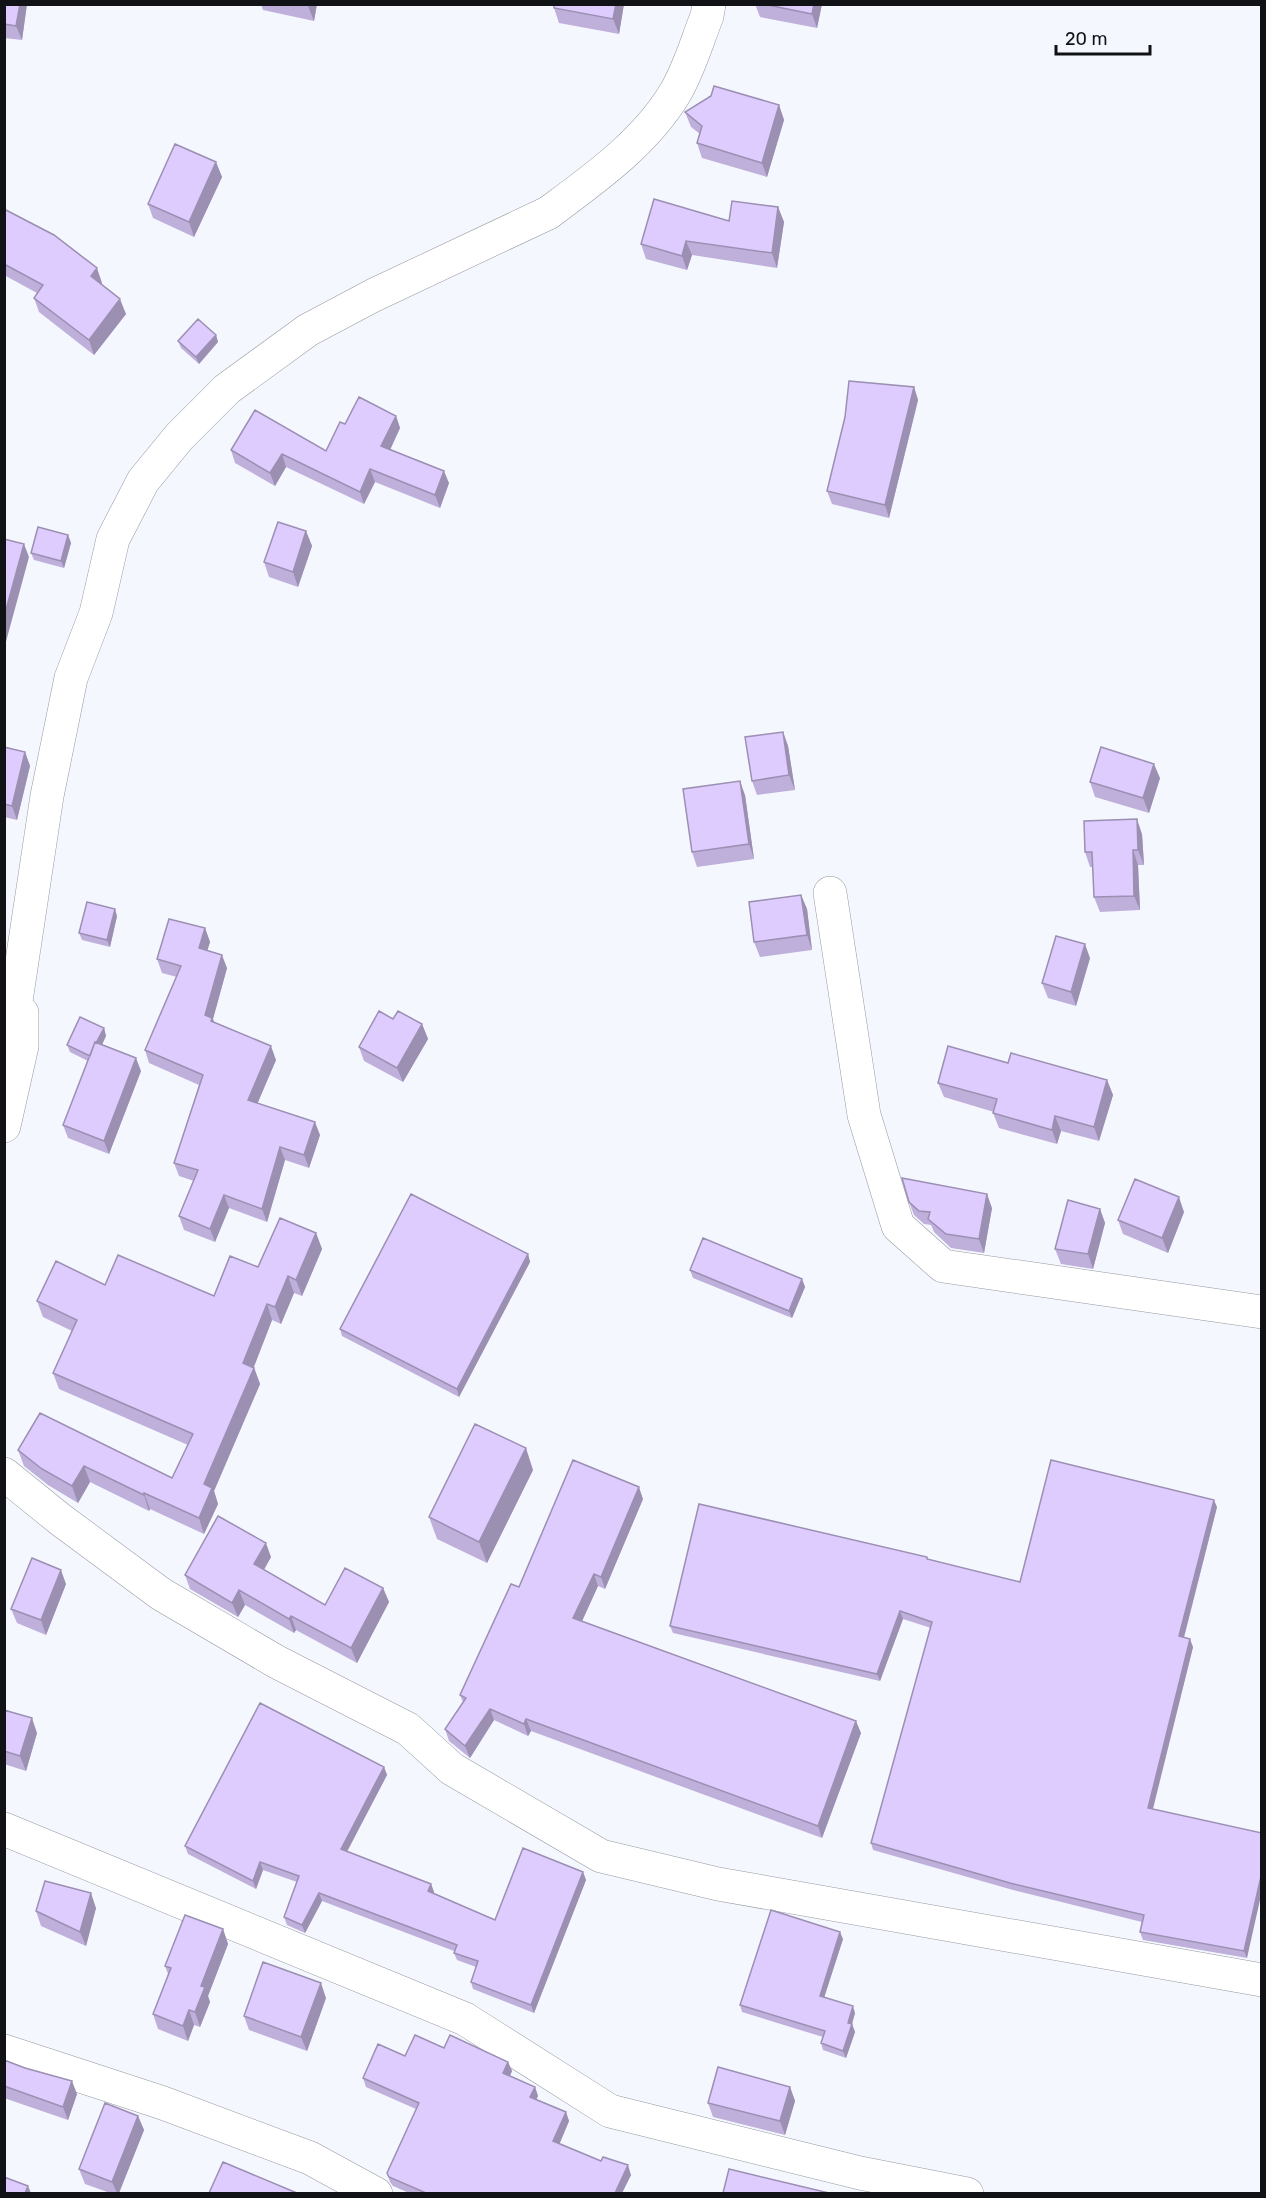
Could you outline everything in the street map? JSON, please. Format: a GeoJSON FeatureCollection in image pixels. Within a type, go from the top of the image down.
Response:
{"type":"FeatureCollection","features":[{"type":"Feature","properties":{"kind":"street"},"geometry":{"type":"LineString","coordinates":[[4,1126],[22,1046],[22,1013],[9,1013],[47,796],[71,678],[96,613],[114,539],[143,481],[179,436],[227,390],[308,330],[374,294],[548,213],[592,180],[658,119],[677,91],[707,16],[709,4]]}},
{"type":"Feature","properties":{"kind":"street"},"geometry":{"type":"LineString","coordinates":[[830,893],[864,1115],[898,1226],[943,1266],[1262,1312]]}},
{"type":"Feature","properties":{"kind":"street"},"geometry":{"type":"LineString","coordinates":[[4,1474],[162,1594],[276,1662],[408,1729],[452,1769],[601,1856],[718,1884],[1262,1980]]}},
{"type":"Feature","properties":{"kind":"street"},"geometry":{"type":"LineString","coordinates":[[4,1829],[465,2019],[610,2111],[860,2173],[967,2193]]}},
{"type":"Feature","properties":{"kind":"street"},"geometry":{"type":"LineString","coordinates":[[4,2051],[163,2103],[299,2154],[376,2193]]}},
{"type":"Feature","properties":{"kind":"building"},"geometry":{"type":"Polygon","coordinates":[[[4,4],[20,4],[16,26],[4,24],[4,4]]]}},
{"type":"Feature","properties":{"kind":"building"},"geometry":{"type":"Polygon","coordinates":[[[554,4],[616,4],[613,19],[554,8],[554,4]]]}},
{"type":"Feature","properties":{"kind":"building"},"geometry":{"type":"Polygon","coordinates":[[[763,4],[814,4],[812,14],[763,4]]]}},
{"type":"Feature","properties":{"kind":"building"},"geometry":{"type":"Polygon","coordinates":[[[714,86],[779,105],[762,163],[697,143],[702,126],[685,112],[711,96],[714,86]]]}},
{"type":"Feature","properties":{"kind":"building"},"geometry":{"type":"Polygon","coordinates":[[[175,144],[216,162],[189,222],[148,204],[175,144]]]}},
{"type":"Feature","properties":{"kind":"building"},"geometry":{"type":"Polygon","coordinates":[[[654,199],[729,221],[732,201],[778,207],[772,253],[686,241],[682,256],[641,244],[654,199]]]}},
{"type":"Feature","properties":{"kind":"building"},"geometry":{"type":"Polygon","coordinates":[[[4,209],[54,235],[97,268],[91,276],[120,299],[89,340],[34,298],[43,285],[4,264],[4,209]]]}},
{"type":"Feature","properties":{"kind":"building"},"geometry":{"type":"Polygon","coordinates":[[[198,319],[216,335],[196,357],[178,341],[198,319]]]}},
{"type":"Feature","properties":{"kind":"building"},"geometry":{"type":"Polygon","coordinates":[[[849,381],[914,387],[885,505],[827,491],[845,417],[849,381]]]}},
{"type":"Feature","properties":{"kind":"building"},"geometry":{"type":"Polygon","coordinates":[[[359,397],[396,416],[381,446],[444,471],[435,495],[370,469],[360,492],[282,454],[270,473],[231,450],[255,410],[326,451],[340,422],[345,424],[359,397]]]}},
{"type":"Feature","properties":{"kind":"building"},"geometry":{"type":"Polygon","coordinates":[[[278,522],[306,531],[293,572],[264,562],[278,522]]]}},
{"type":"Feature","properties":{"kind":"building"},"geometry":{"type":"Polygon","coordinates":[[[38,527],[68,535],[61,561],[31,553],[38,527]]]}},
{"type":"Feature","properties":{"kind":"building"},"geometry":{"type":"Polygon","coordinates":[[[4,539],[24,544],[4,617],[4,539]]]}},
{"type":"Feature","properties":{"kind":"building"},"geometry":{"type":"Polygon","coordinates":[[[783,732],[789,775],[752,781],[745,737],[783,732]]]}},
{"type":"Feature","properties":{"kind":"building"},"geometry":{"type":"Polygon","coordinates":[[[4,747],[25,752],[12,806],[4,804],[4,747]]]}},
{"type":"Feature","properties":{"kind":"building"},"geometry":{"type":"Polygon","coordinates":[[[1101,747],[1154,764],[1143,798],[1090,782],[1101,747]]]}},
{"type":"Feature","properties":{"kind":"building"},"geometry":{"type":"Polygon","coordinates":[[[740,781],[749,844],[692,852],[683,789],[740,781]]]}},
{"type":"Feature","properties":{"kind":"building"},"geometry":{"type":"Polygon","coordinates":[[[1137,819],[1138,850],[1133,850],[1134,896],[1094,897],[1092,852],[1085,852],[1084,821],[1137,819]]]}},
{"type":"Feature","properties":{"kind":"building"},"geometry":{"type":"Polygon","coordinates":[[[801,895],[807,935],[754,942],[749,902],[801,895]]]}},
{"type":"Feature","properties":{"kind":"building"},"geometry":{"type":"Polygon","coordinates":[[[87,902],[115,909],[107,940],[79,933],[87,902]]]}},
{"type":"Feature","properties":{"kind":"building"},"geometry":{"type":"Polygon","coordinates":[[[169,919],[205,928],[199,948],[222,955],[205,1015],[212,1018],[211,1021],[271,1046],[248,1100],[315,1122],[304,1155],[280,1147],[262,1209],[224,1195],[210,1229],[179,1216],[198,1170],[174,1163],[203,1075],[145,1050],[181,966],[157,959],[169,919]]]}},
{"type":"Feature","properties":{"kind":"building"},"geometry":{"type":"Polygon","coordinates":[[[1056,936],[1085,944],[1071,992],[1042,983],[1056,936]]]}},
{"type":"Feature","properties":{"kind":"building"},"geometry":{"type":"Polygon","coordinates":[[[379,1011],[393,1019],[398,1011],[422,1024],[397,1068],[359,1047],[379,1011]]]}},
{"type":"Feature","properties":{"kind":"building"},"geometry":{"type":"Polygon","coordinates":[[[80,1017],[104,1028],[90,1056],[67,1045],[80,1017]]]}},
{"type":"Feature","properties":{"kind":"building"},"geometry":{"type":"Polygon","coordinates":[[[95,1042],[136,1058],[104,1141],[63,1125],[95,1042]]]}},
{"type":"Feature","properties":{"kind":"building"},"geometry":{"type":"Polygon","coordinates":[[[948,1046],[1008,1063],[1011,1053],[1107,1080],[1094,1127],[1055,1116],[1052,1130],[993,1113],[997,1099],[938,1083],[948,1046]]]}},
{"type":"Feature","properties":{"kind":"building"},"geometry":{"type":"Polygon","coordinates":[[[902,1178],[987,1194],[979,1239],[946,1234],[928,1219],[930,1212],[919,1211],[909,1202],[902,1178]]]}},
{"type":"Feature","properties":{"kind":"building"},"geometry":{"type":"Polygon","coordinates":[[[1135,1179],[1179,1197],[1162,1238],[1118,1220],[1135,1179]]]}},
{"type":"Feature","properties":{"kind":"building"},"geometry":{"type":"Polygon","coordinates":[[[411,1194],[528,1254],[457,1389],[340,1329],[411,1194]]]}},
{"type":"Feature","properties":{"kind":"building"},"geometry":{"type":"Polygon","coordinates":[[[1068,1200],[1100,1209],[1088,1254],[1055,1249],[1068,1200]]]}},
{"type":"Feature","properties":{"kind":"building"},"geometry":{"type":"Polygon","coordinates":[[[280,1218],[316,1233],[296,1280],[288,1276],[275,1307],[267,1304],[243,1363],[254,1368],[204,1484],[212,1488],[199,1518],[84,1466],[72,1486],[42,1469],[18,1450],[40,1413],[172,1478],[193,1434],[53,1373],[77,1320],[37,1301],[56,1261],[105,1285],[118,1255],[214,1296],[230,1256],[258,1267],[280,1218]]]}},
{"type":"Feature","properties":{"kind":"building"},"geometry":{"type":"Polygon","coordinates":[[[703,1238],[802,1279],[789,1311],[690,1270],[703,1238]]]}},
{"type":"Feature","properties":{"kind":"building"},"geometry":{"type":"Polygon","coordinates":[[[475,1424],[526,1448],[479,1542],[429,1517],[475,1424]]]}},
{"type":"Feature","properties":{"kind":"building"},"geometry":{"type":"Polygon","coordinates":[[[573,1460],[639,1487],[601,1577],[594,1574],[573,1618],[856,1721],[818,1826],[526,1719],[524,1724],[490,1709],[465,1746],[445,1729],[466,1698],[460,1695],[511,1584],[519,1587],[573,1460]]]}},
{"type":"Feature","properties":{"kind":"building"},"geometry":{"type":"Polygon","coordinates":[[[1051,1460],[1214,1500],[1179,1636],[1190,1639],[1148,1808],[1262,1833],[1262,1872],[1244,1951],[1140,1932],[1144,1915],[1010,1883],[871,1843],[932,1622],[900,1611],[877,1674],[670,1626],[699,1504],[927,1557],[927,1559],[1020,1582],[1051,1460]]]}},
{"type":"Feature","properties":{"kind":"building"},"geometry":{"type":"Polygon","coordinates":[[[218,1516],[266,1543],[254,1564],[325,1605],[345,1568],[383,1588],[351,1648],[291,1616],[289,1619],[239,1590],[232,1603],[185,1575],[218,1516]]]}},
{"type":"Feature","properties":{"kind":"building"},"geometry":{"type":"Polygon","coordinates":[[[32,1558],[61,1570],[41,1620],[11,1609],[32,1558]]]}},
{"type":"Feature","properties":{"kind":"building"},"geometry":{"type":"Polygon","coordinates":[[[260,1703],[384,1767],[341,1849],[431,1884],[428,1891],[495,1920],[523,1848],[583,1872],[531,2005],[471,1982],[478,1961],[454,1953],[457,1945],[319,1893],[302,1925],[284,1917],[299,1876],[260,1862],[253,1881],[185,1846],[260,1703]]]}},
{"type":"Feature","properties":{"kind":"building"},"geometry":{"type":"Polygon","coordinates":[[[4,1710],[32,1718],[20,1756],[4,1751],[4,1710]]]}},
{"type":"Feature","properties":{"kind":"building"},"geometry":{"type":"Polygon","coordinates":[[[45,1881],[91,1893],[80,1932],[36,1911],[45,1881]]]}},
{"type":"Feature","properties":{"kind":"building"},"geometry":{"type":"Polygon","coordinates":[[[771,1910],[840,1932],[820,1996],[853,2006],[848,2023],[852,2024],[843,2051],[821,2043],[825,2031],[740,2005],[771,1910]]]}},
{"type":"Feature","properties":{"kind":"building"},"geometry":{"type":"Polygon","coordinates":[[[185,1915],[223,1929],[201,1986],[205,1987],[195,2012],[189,2010],[183,2026],[153,2014],[171,1968],[165,1966],[185,1915]]]}},
{"type":"Feature","properties":{"kind":"building"},"geometry":{"type":"Polygon","coordinates":[[[263,1962],[321,1983],[301,2037],[244,2016],[263,1962]]]}},
{"type":"Feature","properties":{"kind":"building"},"geometry":{"type":"Polygon","coordinates":[[[415,2035],[444,2048],[450,2035],[508,2062],[503,2073],[535,2087],[530,2097],[566,2112],[553,2141],[601,2161],[603,2157],[628,2165],[615,2193],[426,2193],[389,2177],[387,2173],[419,2103],[363,2078],[378,2044],[405,2056],[415,2035]]]}},
{"type":"Feature","properties":{"kind":"building"},"geometry":{"type":"Polygon","coordinates":[[[4,2060],[72,2081],[63,2107],[4,2086],[4,2060]]]}},
{"type":"Feature","properties":{"kind":"building"},"geometry":{"type":"Polygon","coordinates":[[[718,2067],[790,2087],[780,2121],[708,2103],[718,2067]]]}},
{"type":"Feature","properties":{"kind":"building"},"geometry":{"type":"Polygon","coordinates":[[[105,2103],[138,2116],[112,2182],[79,2169],[105,2103]]]}},
{"type":"Feature","properties":{"kind":"building"},"geometry":{"type":"Polygon","coordinates":[[[223,2162],[297,2193],[209,2193],[223,2162]]]}},
{"type":"Feature","properties":{"kind":"building"},"geometry":{"type":"Polygon","coordinates":[[[729,2169],[829,2193],[723,2193],[729,2169]]]}},
{"type":"Feature","properties":{"kind":"building"},"geometry":{"type":"Polygon","coordinates":[[[4,2177],[28,2186],[25,2193],[4,2193],[4,2177]]]}}]}
